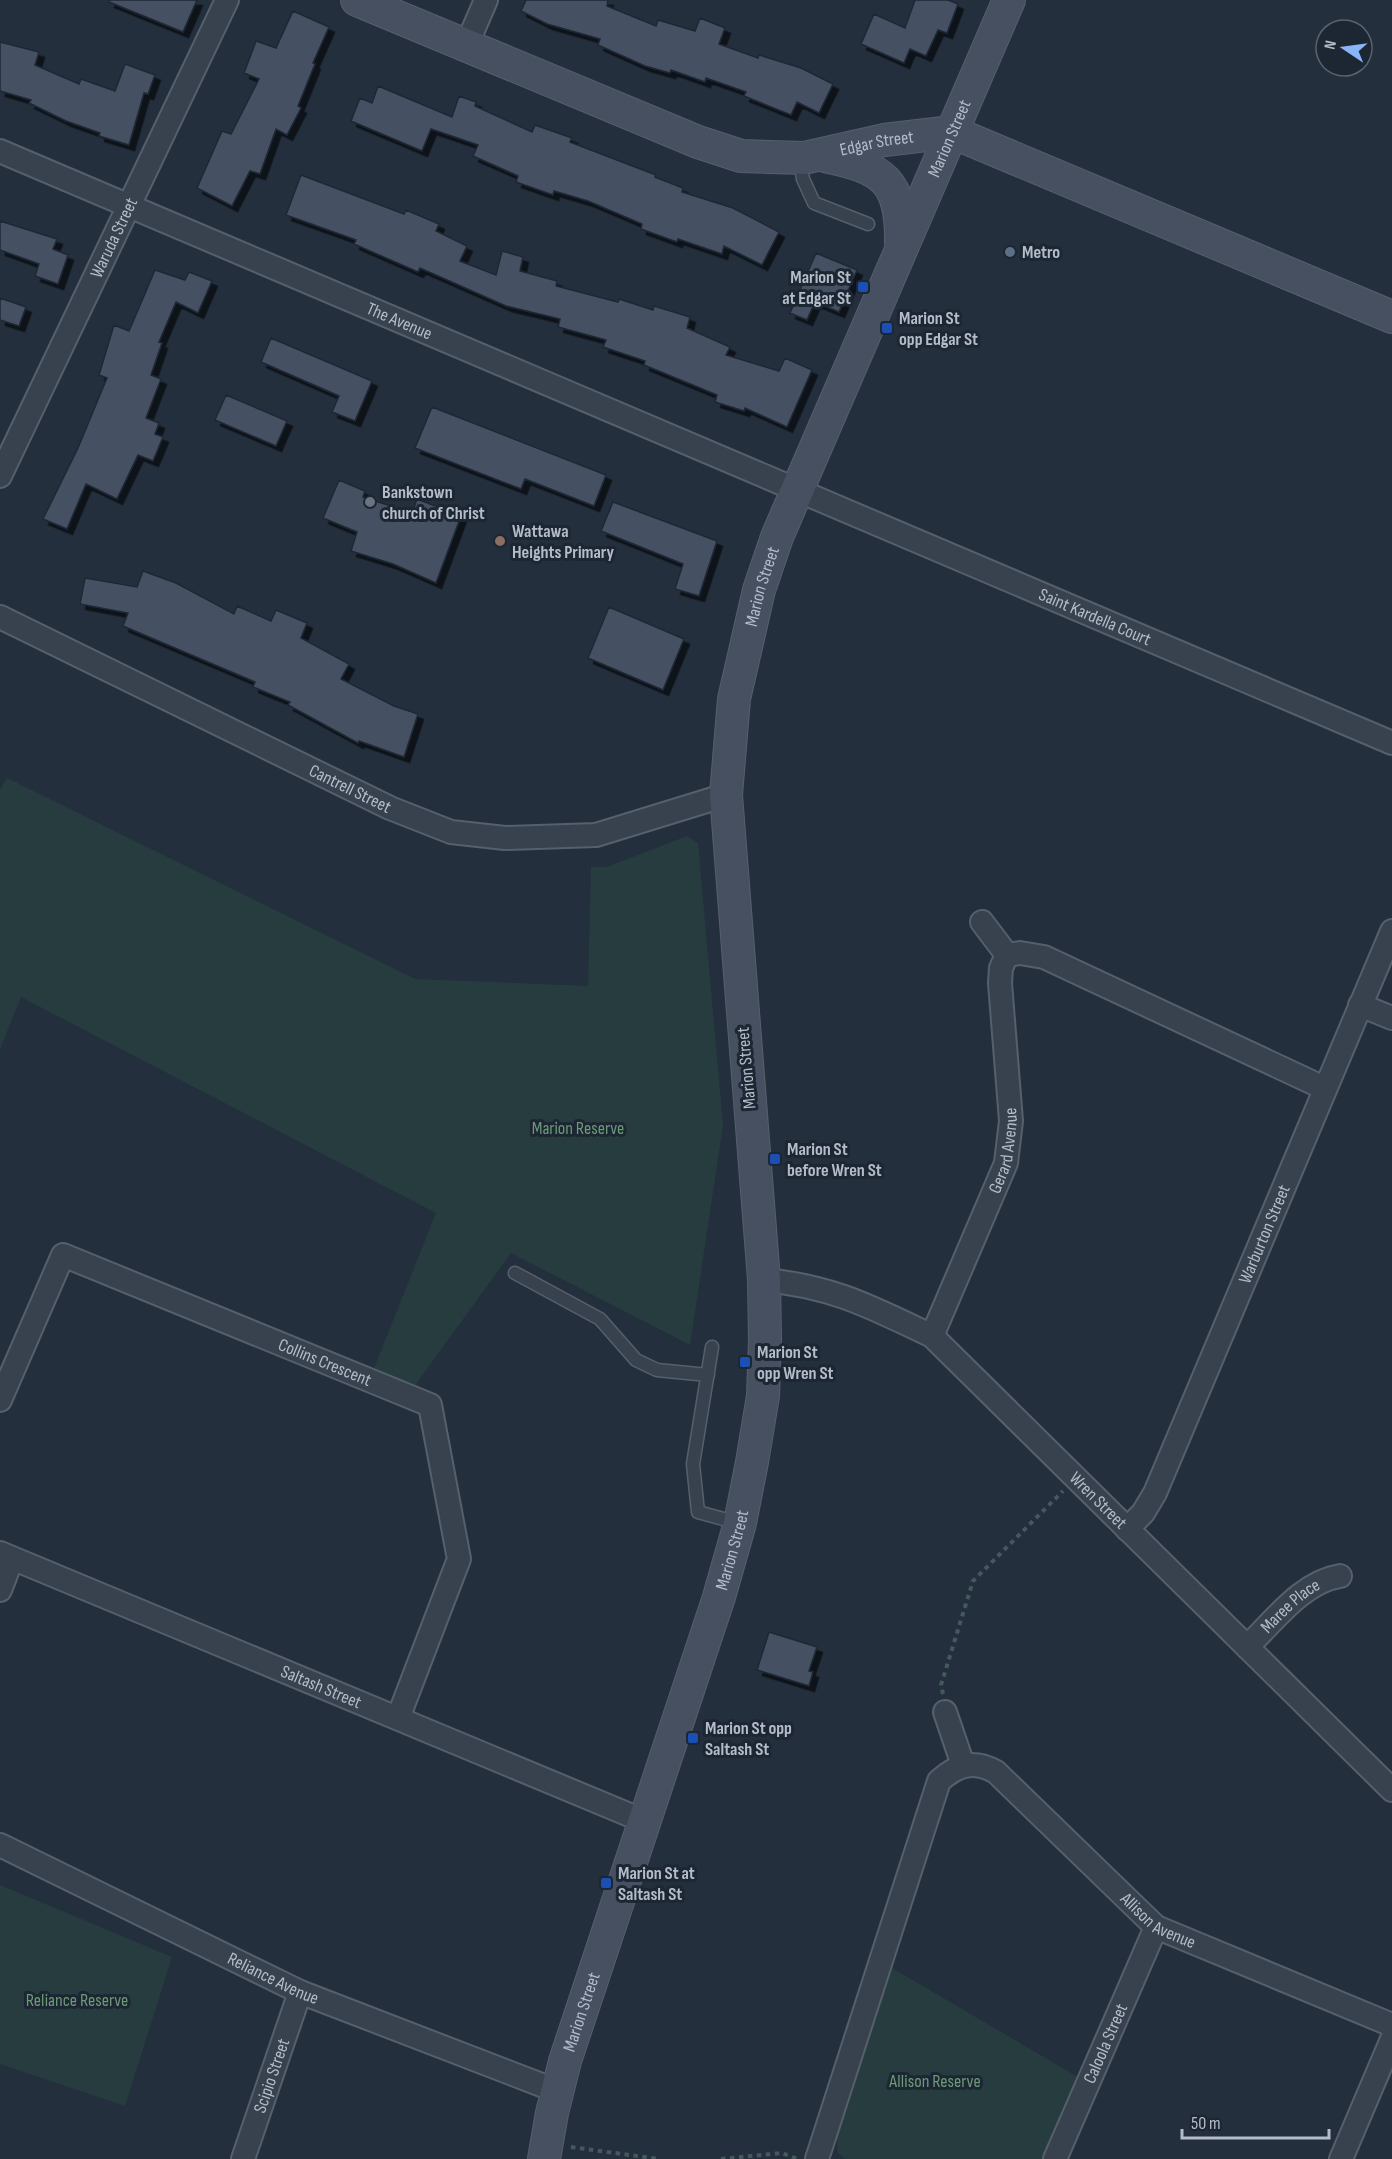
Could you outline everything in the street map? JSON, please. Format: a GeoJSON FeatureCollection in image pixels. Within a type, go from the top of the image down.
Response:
{"type":"FeatureCollection","features":[{"type":"Feature","properties":{"kind":"main road","name":"Edgar Street"},"geometry":{"type":"LineString","coordinates":[[357,0],[698,142],[741,156],[811,157],[884,141],[952,132]]}},
{"type":"Feature","properties":{"kind":"main road","name":"Marion Street"},"geometry":{"type":"LineString","coordinates":[[545,2151],[557,2091],[715,1608],[740,1523],[763,1396],[764,1280],[726,795],[734,699],[746,640],[777,537],[1009,0]]}},
{"type":"Feature","properties":{"kind":"main road"},"geometry":{"type":"LineString","coordinates":[[952,132],[1392,317]]}},
{"type":"Feature","properties":{"kind":"main road"},"geometry":{"type":"LineString","coordinates":[[811,157],[851,161],[874,170],[888,184],[897,198],[902,216],[901,250]]}},
{"type":"Feature","properties":{"kind":"street","name":"Waruda Street"},"geometry":{"type":"LineString","coordinates":[[0,476],[227,0]]}},
{"type":"Feature","properties":{"kind":"street"},"geometry":{"type":"LineString","coordinates":[[467,44],[486,0]]}},
{"type":"Feature","properties":{"kind":"street","name":"The Avenue"},"geometry":{"type":"LineString","coordinates":[[0,151],[798,489]]}},
{"type":"Feature","properties":{"kind":"street","name":"Saint Kardella Court"},"geometry":{"type":"LineString","coordinates":[[798,489],[1392,743]]}},
{"type":"Feature","properties":{"kind":"street","name":"Cantrell Street"},"geometry":{"type":"LineString","coordinates":[[0,617],[390,808],[451,832],[505,838],[596,835],[726,795]]}},
{"type":"Feature","properties":{"kind":"street"},"geometry":{"type":"LineString","coordinates":[[982,922],[1007,955],[1020,953],[1044,957],[1324,1088]]}},
{"type":"Feature","properties":{"kind":"street","name":"Warburton Street"},"geometry":{"type":"LineString","coordinates":[[1127,1529],[1143,1513],[1155,1493],[1392,931]]}},
{"type":"Feature","properties":{"kind":"street","name":"Gerard Avenue"},"geometry":{"type":"LineString","coordinates":[[932,1336],[1005,1163],[1011,1121],[1000,983],[1001,968],[1007,955]]}},
{"type":"Feature","properties":{"kind":"street"},"geometry":{"type":"LineString","coordinates":[[1360,1005],[1392,1018]]}},
{"type":"Feature","properties":{"kind":"street","name":"Collins Crescent"},"geometry":{"type":"LineString","coordinates":[[0,1400],[63,1256],[430,1405],[459,1559],[398,1718]]}},
{"type":"Feature","properties":{"kind":"street","name":"Wren Street"},"geometry":{"type":"LineString","coordinates":[[764,1280],[800,1283],[855,1299],[932,1336],[1392,1790]]}},
{"type":"Feature","properties":{"kind":"street"},"geometry":{"type":"LineString","coordinates":[[0,1590],[6,1556]]}},
{"type":"Feature","properties":{"kind":"street","name":"Saltash Street"},"geometry":{"type":"LineString","coordinates":[[6,1556],[644,1821]]}},
{"type":"Feature","properties":{"kind":"street","name":"Maree Place"},"geometry":{"type":"LineString","coordinates":[[1247,1647],[1305,1591],[1324,1578],[1340,1576]]}},
{"type":"Feature","properties":{"kind":"street"},"geometry":{"type":"LineString","coordinates":[[817,2159],[939,1781],[949,1771],[963,1765],[945,1712]]}},
{"type":"Feature","properties":{"kind":"street","name":"Allison Avenue"},"geometry":{"type":"LineString","coordinates":[[963,1765],[981,1763],[996,1772],[1156,1927],[1392,2025]]}},
{"type":"Feature","properties":{"kind":"street","name":"Reliance Avenue"},"geometry":{"type":"LineString","coordinates":[[0,1845],[300,1992],[557,2091]]}},
{"type":"Feature","properties":{"kind":"street","name":"Caloola Street"},"geometry":{"type":"LineString","coordinates":[[1055,2159],[1156,1927]]}},
{"type":"Feature","properties":{"kind":"street","name":"Scipio Street"},"geometry":{"type":"LineString","coordinates":[[243,2159],[300,1992]]}},
{"type":"Feature","properties":{"kind":"street"},"geometry":{"type":"LineString","coordinates":[[1341,2159],[1392,2039]]}},
{"type":"Feature","properties":{"kind":"lane"},"geometry":{"type":"LineString","coordinates":[[811,157],[802,179],[814,203],[868,224]]}},
{"type":"Feature","properties":{"kind":"lane"},"geometry":{"type":"LineString","coordinates":[[515,1273],[600,1319],[636,1360],[657,1370],[708,1375]]}},
{"type":"Feature","properties":{"kind":"lane"},"geometry":{"type":"LineString","coordinates":[[712,1347],[693,1464],[698,1512],[740,1523]]}},
{"type":"Feature","properties":{"kind":"path"},"geometry":{"type":"LineString","coordinates":[[945,1712],[941,1685],[973,1581],[1075,1479]]}},
{"type":"Feature","properties":{"kind":"path"},"geometry":{"type":"LineString","coordinates":[[545,2151],[659,2159]]}},
{"type":"Feature","properties":{"kind":"path"},"geometry":{"type":"LineString","coordinates":[[721,2159],[782,2153],[798,2159]]}},
{"type":"Feature","properties":{"kind":"green space","name":"Marion Reserve"},"geometry":{"type":"Polygon","coordinates":[[[7,778],[415,979],[588,986],[591,867],[607,867],[687,836],[698,843],[723,1125],[690,1345],[511,1253],[411,1391],[371,1376],[436,1213],[21,997],[0,1049],[0,790],[7,778]]]}},
{"type":"Feature","properties":{"kind":"green space","name":"Reliance Reserve"},"geometry":{"type":"Polygon","coordinates":[[[0,1885],[172,1957],[125,2106],[0,2064],[0,1885]]]}},
{"type":"Feature","properties":{"kind":"green space","name":"Allison Reserve"},"geometry":{"type":"Polygon","coordinates":[[[892,1968],[1078,2077],[1044,2159],[845,2159],[838,2153],[836,2133],[892,1968]]]}},
{"type":"Feature","properties":{"kind":"building"},"geometry":{"type":"Polygon","coordinates":[[[110,0],[197,0],[183,32],[109,2],[110,0]]]}},
{"type":"Feature","properties":{"kind":"building"},"geometry":{"type":"Polygon","coordinates":[[[526,0],[608,0],[607,6],[656,26],[658,20],[695,31],[700,18],[725,28],[719,44],[758,58],[759,55],[801,68],[833,84],[819,113],[797,102],[791,115],[744,96],[746,92],[706,78],[705,82],[671,70],[670,73],[645,66],[598,45],[600,39],[547,24],[521,11],[526,0]]]}},
{"type":"Feature","properties":{"kind":"building"},"geometry":{"type":"Polygon","coordinates":[[[915,0],[948,0],[958,4],[947,33],[938,30],[926,56],[910,49],[904,63],[861,44],[874,14],[905,28],[915,0]]]}},
{"type":"Feature","properties":{"kind":"building"},"geometry":{"type":"Polygon","coordinates":[[[293,11],[329,27],[298,106],[301,108],[287,135],[276,129],[260,174],[250,171],[232,206],[197,188],[222,131],[231,134],[259,79],[244,73],[256,41],[276,48],[293,11]]]}},
{"type":"Feature","properties":{"kind":"building"},"geometry":{"type":"Polygon","coordinates":[[[0,42],[39,52],[35,65],[79,84],[81,79],[115,91],[125,64],[155,75],[148,94],[144,93],[129,145],[99,136],[100,133],[66,121],[29,103],[31,100],[0,91],[0,42]]]}},
{"type":"Feature","properties":{"kind":"building"},"geometry":{"type":"Polygon","coordinates":[[[378,86],[452,117],[459,96],[476,102],[475,106],[532,132],[535,125],[572,138],[570,142],[656,175],[655,177],[683,188],[682,192],[733,208],[779,232],[762,265],[724,246],[722,254],[678,239],[677,242],[641,229],[642,224],[588,201],[554,191],[553,195],[516,182],[518,176],[473,156],[478,145],[431,129],[422,151],[351,121],[360,98],[372,103],[378,86]]]}},
{"type":"Feature","properties":{"kind":"building"},"geometry":{"type":"Polygon","coordinates":[[[301,175],[404,214],[406,210],[439,224],[436,231],[467,246],[460,261],[496,275],[502,251],[523,257],[520,271],[557,281],[556,286],[618,302],[619,299],[653,310],[654,306],[690,317],[687,328],[730,347],[726,355],[779,371],[785,358],[812,370],[787,427],[745,408],[744,411],[715,402],[717,395],[644,365],[645,361],[603,347],[606,340],[558,327],[560,319],[506,306],[420,268],[418,272],[354,244],[356,240],[286,215],[301,175]]]}},
{"type":"Feature","properties":{"kind":"building"},"geometry":{"type":"Polygon","coordinates":[[[0,221],[57,239],[53,249],[68,255],[58,284],[35,276],[39,264],[0,250],[0,221]]]}},
{"type":"Feature","properties":{"kind":"building"},"geometry":{"type":"Polygon","coordinates":[[[816,253],[857,270],[839,312],[815,302],[807,320],[790,313],[816,253]]]}},
{"type":"Feature","properties":{"kind":"building"},"geometry":{"type":"Polygon","coordinates":[[[155,270],[185,280],[189,272],[212,281],[198,313],[176,302],[159,342],[162,343],[151,375],[161,379],[146,418],[159,423],[155,434],[163,437],[153,461],[138,455],[117,499],[86,484],[67,529],[43,519],[78,448],[107,378],[99,375],[114,325],[129,331],[155,270]]]}},
{"type":"Feature","properties":{"kind":"building"},"geometry":{"type":"Polygon","coordinates":[[[0,298],[26,307],[19,326],[0,320],[0,298]]]}},
{"type":"Feature","properties":{"kind":"building"},"geometry":{"type":"Polygon","coordinates":[[[271,338],[372,381],[355,421],[332,412],[339,396],[261,362],[271,338]]]}},
{"type":"Feature","properties":{"kind":"building"},"geometry":{"type":"Polygon","coordinates":[[[226,395],[287,421],[276,446],[215,420],[226,395]]]}},
{"type":"Feature","properties":{"kind":"building"},"geometry":{"type":"Polygon","coordinates":[[[432,407],[606,475],[594,506],[525,479],[521,489],[415,448],[432,407]]]}},
{"type":"Feature","properties":{"kind":"building"},"geometry":{"type":"Polygon","coordinates":[[[339,480],[365,491],[363,497],[412,513],[417,499],[461,516],[436,583],[393,564],[351,551],[357,532],[323,518],[339,480]]]}},
{"type":"Feature","properties":{"kind":"building"},"geometry":{"type":"Polygon","coordinates":[[[613,502],[717,541],[699,596],[675,589],[683,564],[601,531],[613,502]]]}},
{"type":"Feature","properties":{"kind":"building"},"geometry":{"type":"Polygon","coordinates":[[[143,571],[176,583],[234,614],[237,606],[271,621],[276,610],[307,623],[301,638],[349,664],[341,679],[394,706],[418,714],[404,757],[359,741],[358,743],[288,705],[290,702],[253,687],[255,682],[123,626],[128,613],[80,604],[85,578],[137,587],[143,571]]]}},
{"type":"Feature","properties":{"kind":"building"},"geometry":{"type":"Polygon","coordinates":[[[609,607],[684,639],[663,690],[588,658],[609,607]]]}},
{"type":"Feature","properties":{"kind":"building"},"geometry":{"type":"Polygon","coordinates":[[[769,1632],[817,1647],[809,1671],[813,1672],[809,1686],[757,1670],[769,1632]]]}},
{"type":"Feature","properties":{"kind":"place","name":"Metro"},"geometry":{"type":"Point","coordinates":[1010,252]}},
{"type":"Feature","properties":{"kind":"place","name":"Marion St at Edgar St"},"geometry":{"type":"Point","coordinates":[863,287]}},
{"type":"Feature","properties":{"kind":"place","name":"Marion St opp Edgar St"},"geometry":{"type":"Point","coordinates":[887,328]}},
{"type":"Feature","properties":{"kind":"place","name":"Bankstown church of Christ"},"geometry":{"type":"Point","coordinates":[370,502]}},
{"type":"Feature","properties":{"kind":"place","name":"Wattawa Heights Primary"},"geometry":{"type":"Point","coordinates":[500,541]}},
{"type":"Feature","properties":{"kind":"place","name":"Marion St before Wren St"},"geometry":{"type":"Point","coordinates":[775,1159]}},
{"type":"Feature","properties":{"kind":"place","name":"Marion St opp Wren St"},"geometry":{"type":"Point","coordinates":[745,1362]}},
{"type":"Feature","properties":{"kind":"place","name":"Marion St opp Saltash St"},"geometry":{"type":"Point","coordinates":[693,1738]}},
{"type":"Feature","properties":{"kind":"place","name":"Marion St at Saltash St"},"geometry":{"type":"Point","coordinates":[606,1883]}}]}
